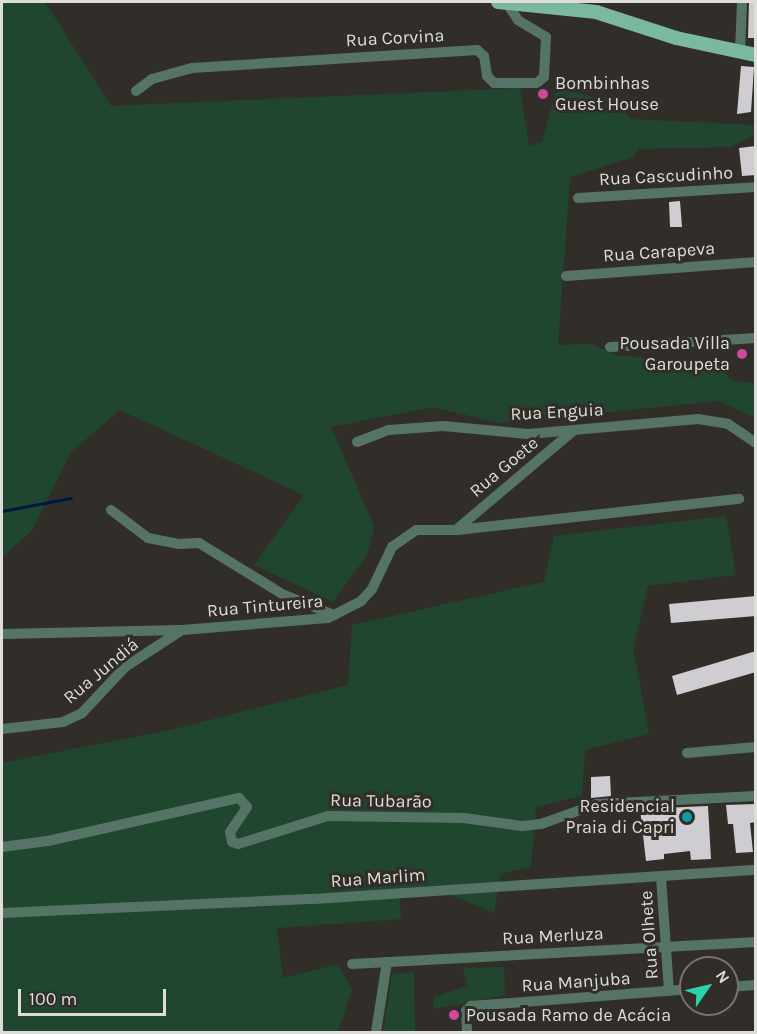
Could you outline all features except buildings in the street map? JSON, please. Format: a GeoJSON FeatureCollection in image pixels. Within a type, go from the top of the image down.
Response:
{"type":"FeatureCollection","features":[{"type":"Feature","properties":{"kind":"main road"},"geometry":{"type":"LineString","coordinates":[[503,3],[596,12],[676,38],[756,55]]}},
{"type":"Feature","properties":{"kind":"street"},"geometry":{"type":"LineString","coordinates":[[740,52],[742,2]]}},
{"type":"Feature","properties":{"kind":"street","name":"Rua Corvina"},"geometry":{"type":"LineString","coordinates":[[136,91],[152,79],[192,68],[477,50],[484,56],[488,76],[494,83],[537,83],[544,77],[546,37],[518,20],[503,3]]}},
{"type":"Feature","properties":{"kind":"street","name":"Rua Cascudinho"},"geometry":{"type":"LineString","coordinates":[[578,198],[756,188]]}},
{"type":"Feature","properties":{"kind":"street","name":"Rua Carapeva"},"geometry":{"type":"LineString","coordinates":[[566,276],[756,262]]}},
{"type":"Feature","properties":{"kind":"street"},"geometry":{"type":"LineString","coordinates":[[610,347],[756,338]]}},
{"type":"Feature","properties":{"kind":"street","name":"Rua Enguia"},"geometry":{"type":"LineString","coordinates":[[357,442],[389,430],[443,426],[528,434],[660,420],[715,420],[756,443]]}},
{"type":"Feature","properties":{"kind":"street","name":"Rua Goete"},"geometry":{"type":"LineString","coordinates":[[457,530],[573,430]]}},
{"type":"Feature","properties":{"kind":"street","name":"Rua Tintureira"},"geometry":{"type":"LineString","coordinates":[[2,634],[182,630],[337,616],[372,590],[392,547],[401,537],[431,528],[457,530],[739,499]]}},
{"type":"Feature","properties":{"kind":"street"},"geometry":{"type":"LineString","coordinates":[[111,510],[148,538],[178,544],[199,543],[284,595],[337,616]]}},
{"type":"Feature","properties":{"kind":"street","name":"Rua Jundiá"},"geometry":{"type":"LineString","coordinates":[[2,729],[63,722],[82,713],[125,667],[182,630]]}},
{"type":"Feature","properties":{"kind":"street"},"geometry":{"type":"LineString","coordinates":[[687,753],[756,747]]}},
{"type":"Feature","properties":{"kind":"street","name":"Rua Tubarão"},"geometry":{"type":"LineString","coordinates":[[2,847],[48,841],[239,798],[247,807],[230,832],[232,842],[238,844],[328,816],[464,818],[522,826],[542,824],[597,804],[756,796]]}},
{"type":"Feature","properties":{"kind":"street","name":"Rua Marlim"},"geometry":{"type":"LineString","coordinates":[[2,913],[314,899],[756,870]]}},
{"type":"Feature","properties":{"kind":"street","name":"Rua Olhete"},"geometry":{"type":"LineString","coordinates":[[661,877],[669,991]]}},
{"type":"Feature","properties":{"kind":"street","name":"Rua Merluza"},"geometry":{"type":"LineString","coordinates":[[352,964],[756,942]]}},
{"type":"Feature","properties":{"kind":"street"},"geometry":{"type":"LineString","coordinates":[[376,1032],[387,962]]}},
{"type":"Feature","properties":{"kind":"street"},"geometry":{"type":"LineString","coordinates":[[739,986],[756,985]]}},
{"type":"Feature","properties":{"kind":"street","name":"Rua Manjuba"},"geometry":{"type":"LineString","coordinates":[[467,1032],[466,1011],[471,1006],[679,990]]}},
{"type":"Feature","properties":{"kind":"green space"},"geometry":{"type":"Polygon","coordinates":[[[2,2],[45,2],[111,106],[520,88],[529,146],[542,142],[557,88],[618,103],[630,119],[754,125],[753,136],[730,147],[639,149],[633,157],[570,177],[558,345],[590,344],[616,355],[693,362],[720,370],[733,381],[755,383],[755,418],[719,401],[499,423],[433,407],[331,427],[374,526],[367,555],[333,602],[254,565],[304,495],[120,410],[71,452],[32,530],[2,558],[2,2]]]}},
{"type":"Feature","properties":{"kind":"green space"},"geometry":{"type":"Polygon","coordinates":[[[726,516],[736,575],[648,586],[633,648],[649,734],[585,750],[582,796],[536,807],[531,867],[501,874],[494,913],[429,886],[399,891],[401,919],[277,928],[283,978],[338,964],[352,989],[338,1032],[2,1032],[2,763],[170,730],[348,685],[352,625],[544,582],[554,536],[726,516]]]}},
{"type":"Feature","properties":{"kind":"green space"},"geometry":{"type":"Polygon","coordinates":[[[504,967],[505,995],[433,1009],[434,997],[468,986],[463,968],[504,967]]]}},
{"type":"Feature","properties":{"kind":"green space"},"geometry":{"type":"Polygon","coordinates":[[[414,972],[415,1032],[383,1032],[392,974],[414,972]]]}},
{"type":"Feature","properties":{"kind":"waterway"},"geometry":{"type":"LineString","coordinates":[[2,511],[71,498]]}},
{"type":"Feature","properties":{"kind":"place","name":"Bombinhas Guest House"},"geometry":{"type":"Point","coordinates":[543,94]}},
{"type":"Feature","properties":{"kind":"place","name":"Pousada Villa Garoupeta"},"geometry":{"type":"Point","coordinates":[742,354]}},
{"type":"Feature","properties":{"kind":"place","name":"Residencial Praia di Capri"},"geometry":{"type":"Point","coordinates":[687,817]}},
{"type":"Feature","properties":{"kind":"place","name":"Pousada Ramo de Acácia"},"geometry":{"type":"Point","coordinates":[454,1015]}}]}
